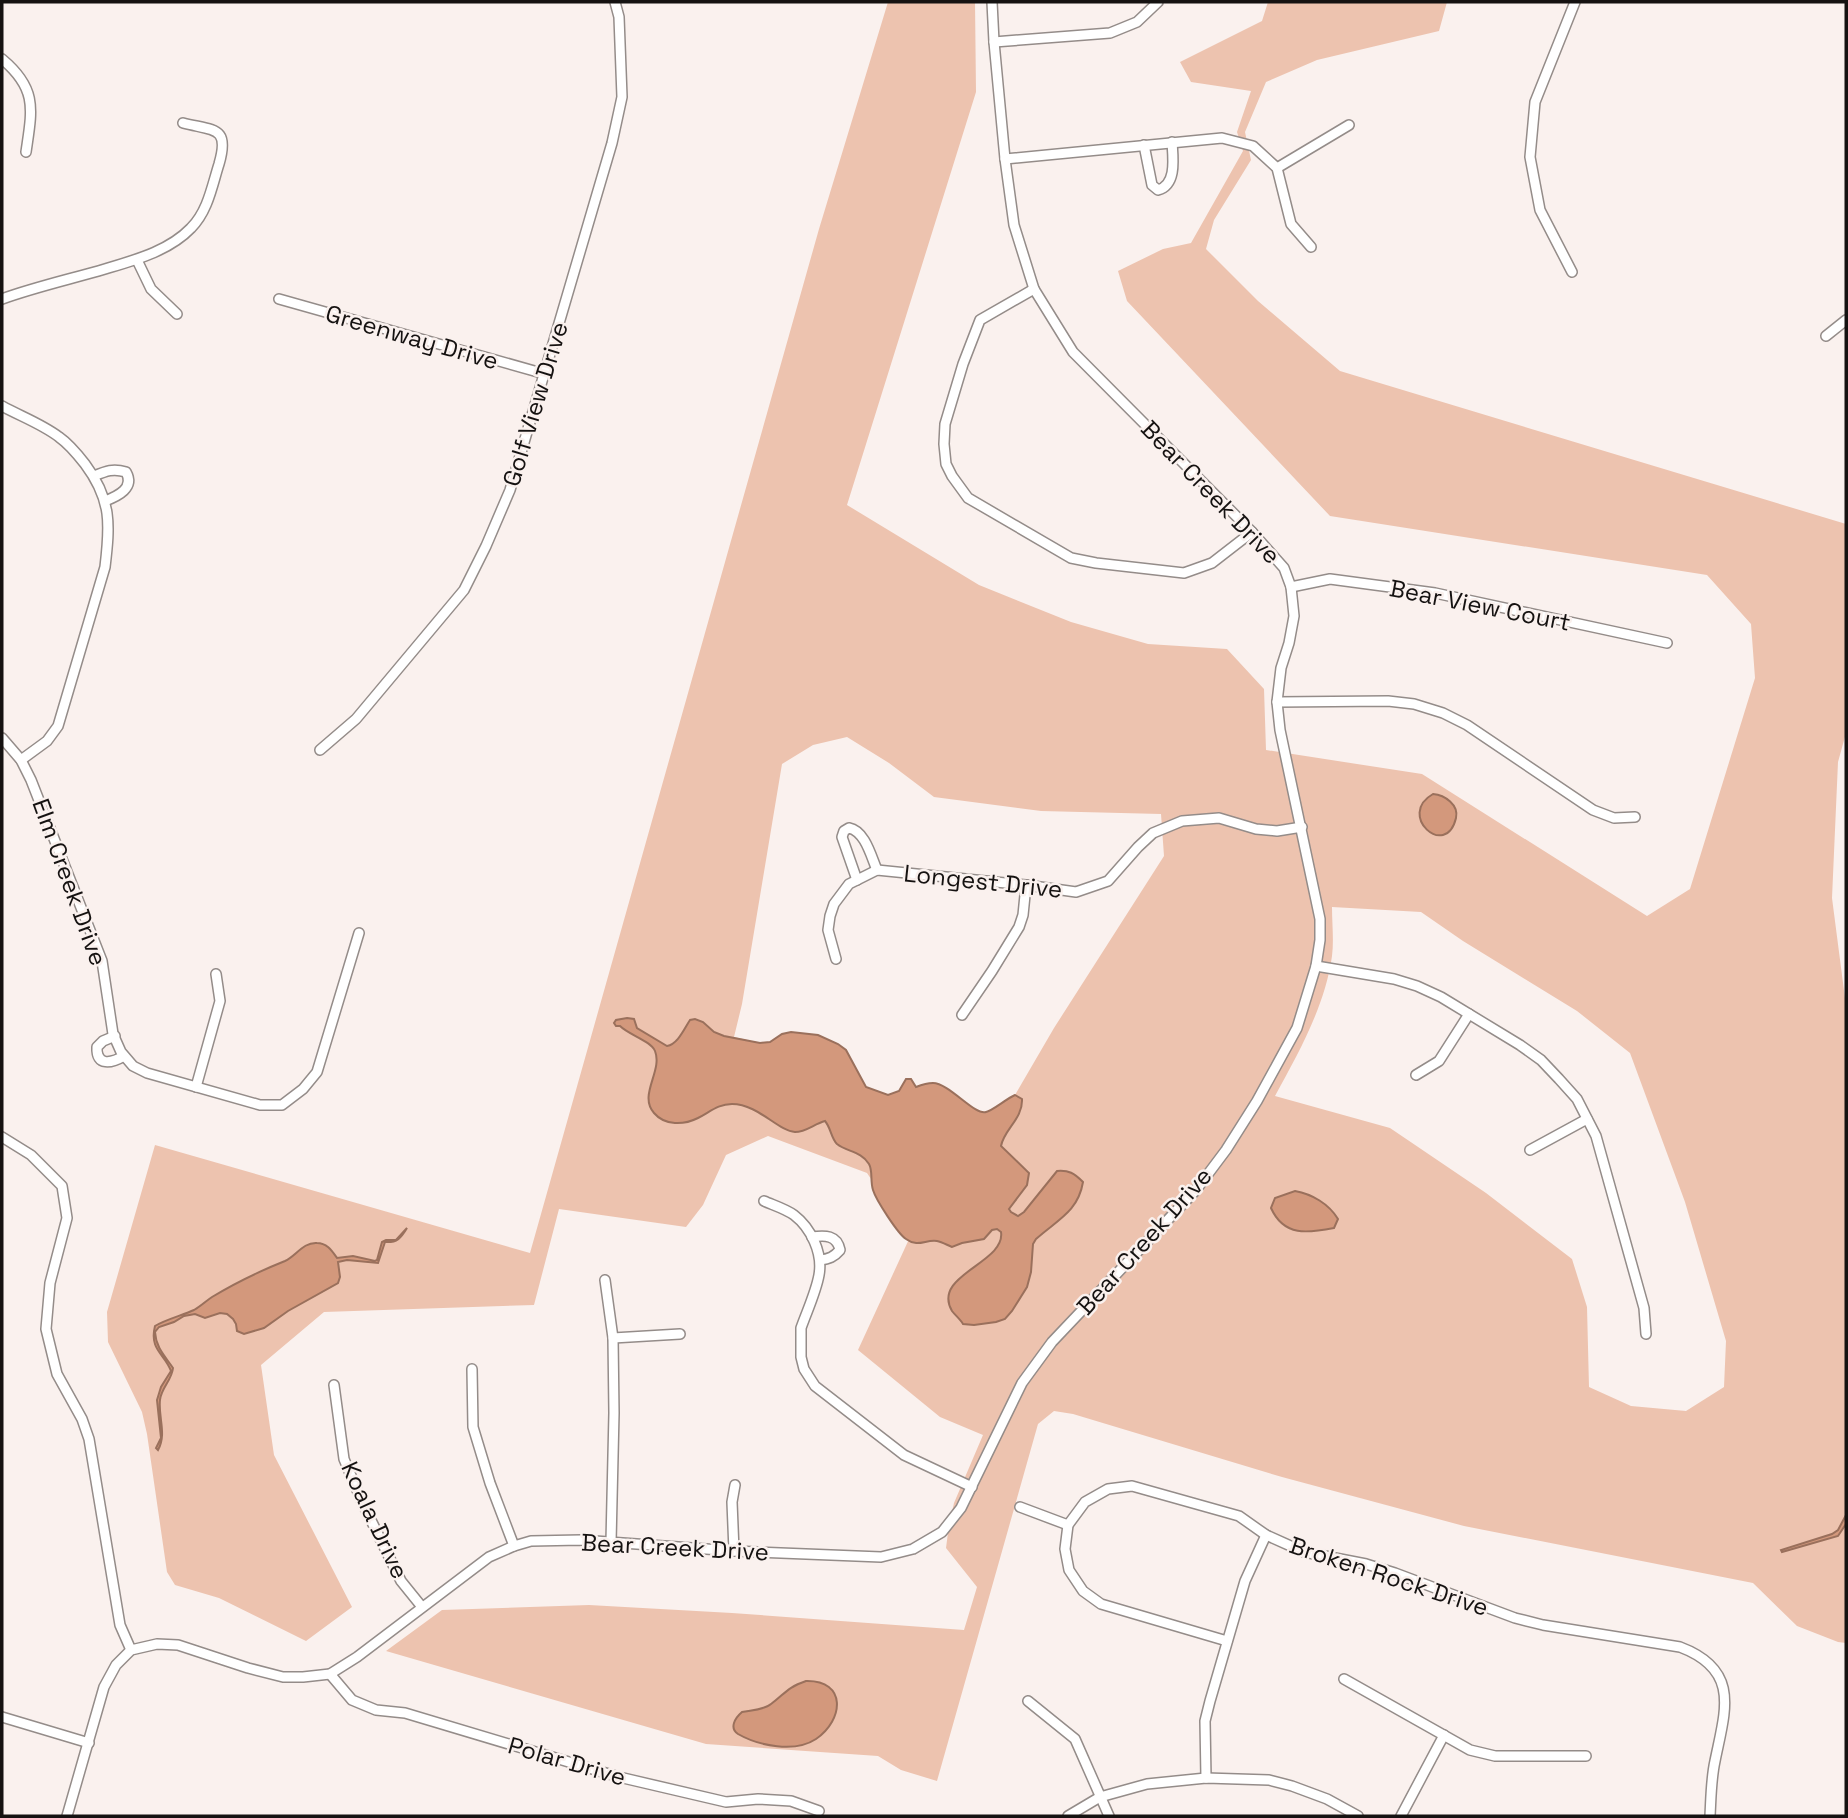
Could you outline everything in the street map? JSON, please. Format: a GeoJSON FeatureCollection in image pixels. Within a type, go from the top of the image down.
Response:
{"type":"FeatureCollection","features":[{"type":"Feature","properties":{"kind":"street","name":"Golf View Drive"},"geometry":{"type":"LineString","coordinates":[[320,750],[356,719],[464,590],[510,490],[612,143],[622,97],[619,17],[615,2]]}},
{"type":"Feature","properties":{"kind":"street","name":"Bear Creek Drive"},"geometry":{"type":"LineString","coordinates":[[131,1650],[157,1644],[178,1645],[283,1677],[330,1674],[358,1657],[489,1557],[531,1541],[580,1540],[734,1551],[881,1557],[913,1549],[942,1532],[961,1508],[1022,1382],[1052,1342],[1196,1190],[1226,1150],[1257,1101],[1297,1028],[1317,966],[1320,919],[1280,730],[1277,702],[1281,668],[1294,616],[1291,586],[1284,568],[1252,532],[1073,352],[1034,289],[1014,225],[1005,159],[992,2]]}},
{"type":"Feature","properties":{"kind":"street"},"geometry":{"type":"LineString","coordinates":[[994,42],[1110,33],[1137,22],[1158,2]]}},
{"type":"Feature","properties":{"kind":"street"},"geometry":{"type":"LineString","coordinates":[[1572,272],[1540,210],[1530,157],[1535,102],[1575,2]]}},
{"type":"Feature","properties":{"kind":"street"},"geometry":{"type":"LineString","coordinates":[[2,59],[17,72],[30,95],[31,115],[26,152]]}},
{"type":"Feature","properties":{"kind":"street"},"geometry":{"type":"LineString","coordinates":[[2,299],[137,260],[172,244],[192,227],[208,199],[223,148],[221,136],[217,132],[183,123]]}},
{"type":"Feature","properties":{"kind":"street"},"geometry":{"type":"LineString","coordinates":[[1277,168],[1349,125]]}},
{"type":"Feature","properties":{"kind":"street"},"geometry":{"type":"LineString","coordinates":[[1005,159],[1222,138],[1253,146],[1277,168],[1291,224],[1311,247]]}},
{"type":"Feature","properties":{"kind":"street"},"geometry":{"type":"LineString","coordinates":[[1144,145],[1152,185],[1158,190],[1165,189],[1170,182],[1172,142]]}},
{"type":"Feature","properties":{"kind":"street"},"geometry":{"type":"LineString","coordinates":[[137,260],[152,289],[177,314]]}},
{"type":"Feature","properties":{"kind":"street"},"geometry":{"type":"LineString","coordinates":[[1034,289],[980,320],[963,364],[945,424],[944,444],[946,464],[968,498],[1071,558],[1096,563],[1184,573],[1212,564],[1252,532]]}},
{"type":"Feature","properties":{"kind":"street","name":"Greenway Drive"},"geometry":{"type":"LineString","coordinates":[[279,299],[545,374]]}},
{"type":"Feature","properties":{"kind":"street"},"geometry":{"type":"LineString","coordinates":[[1826,336],[1846,320]]}},
{"type":"Feature","properties":{"kind":"street"},"geometry":{"type":"LineString","coordinates":[[2,406],[60,437],[98,481],[107,509],[108,541],[105,567],[58,726],[47,741],[21,760]]}},
{"type":"Feature","properties":{"kind":"street"},"geometry":{"type":"LineString","coordinates":[[94,476],[116,469],[126,472],[130,478],[124,491],[105,501]]}},
{"type":"Feature","properties":{"kind":"street","name":"Bear View Court"},"geometry":{"type":"LineString","coordinates":[[1291,586],[1330,579],[1435,593],[1667,643]]}},
{"type":"Feature","properties":{"kind":"street"},"geometry":{"type":"LineString","coordinates":[[1277,702],[1388,701],[1414,704],[1443,713],[1467,725],[1593,810],[1614,818],[1635,817]]}},
{"type":"Feature","properties":{"kind":"street","name":"Elm Creek Drive"},"geometry":{"type":"LineString","coordinates":[[2,738],[21,760],[32,780],[102,961],[115,1036],[124,1056]]}},
{"type":"Feature","properties":{"kind":"street","name":"Longest Drive"},"geometry":{"type":"LineString","coordinates":[[836,959],[828,930],[834,904],[849,884],[877,870],[1076,892],[1108,881],[1153,833],[1182,821],[1219,818],[1256,829],[1277,831],[1301,827]]}},
{"type":"Feature","properties":{"kind":"street"},"geometry":{"type":"LineString","coordinates":[[857,880],[842,837],[844,831],[849,828],[854,828],[862,837],[877,870]]}},
{"type":"Feature","properties":{"kind":"street"},"geometry":{"type":"LineString","coordinates":[[962,1015],[1018,927],[1023,915],[1026,885]]}},
{"type":"Feature","properties":{"kind":"street"},"geometry":{"type":"LineString","coordinates":[[115,1036],[97,1047],[100,1060],[114,1062],[124,1056],[133,1066],[147,1073],[260,1105],[282,1105],[303,1089],[317,1072],[359,933]]}},
{"type":"Feature","properties":{"kind":"street"},"geometry":{"type":"LineString","coordinates":[[1317,966],[1394,979],[1441,997],[1541,1060],[1577,1099],[1596,1136],[1644,1308],[1646,1334]]}},
{"type":"Feature","properties":{"kind":"street"},"geometry":{"type":"LineString","coordinates":[[196,1087],[220,1001],[216,974]]}},
{"type":"Feature","properties":{"kind":"street"},"geometry":{"type":"LineString","coordinates":[[1416,1075],[1439,1061],[1469,1014]]}},
{"type":"Feature","properties":{"kind":"street"},"geometry":{"type":"LineString","coordinates":[[1530,1150],[1587,1119]]}},
{"type":"Feature","properties":{"kind":"street"},"geometry":{"type":"LineString","coordinates":[[2,1137],[31,1155],[62,1186],[67,1218],[50,1283],[46,1329],[57,1374],[82,1419],[89,1439],[120,1625],[131,1650],[116,1665],[104,1687],[68,1816]]}},
{"type":"Feature","properties":{"kind":"street"},"geometry":{"type":"LineString","coordinates":[[764,1201],[793,1214],[808,1229],[820,1260],[819,1275],[800,1336],[804,1369],[815,1386],[904,1455],[972,1487]]}},
{"type":"Feature","properties":{"kind":"street"},"geometry":{"type":"LineString","coordinates":[[812,1237],[822,1235],[834,1238],[839,1244],[840,1250],[836,1255],[820,1260]]}},
{"type":"Feature","properties":{"kind":"street"},"geometry":{"type":"LineString","coordinates":[[605,1280],[613,1338],[611,1542]]}},
{"type":"Feature","properties":{"kind":"street"},"geometry":{"type":"LineString","coordinates":[[613,1338],[680,1334]]}},
{"type":"Feature","properties":{"kind":"street"},"geometry":{"type":"LineString","coordinates":[[472,1369],[473,1427],[490,1483],[514,1546]]}},
{"type":"Feature","properties":{"kind":"street","name":"Koala Drive"},"geometry":{"type":"LineString","coordinates":[[334,1385],[344,1459],[401,1581],[422,1607]]}},
{"type":"Feature","properties":{"kind":"street"},"geometry":{"type":"LineString","coordinates":[[734,1551],[735,1485]]}},
{"type":"Feature","properties":{"kind":"street","name":"Broken Rock Drive"},"geometry":{"type":"LineString","coordinates":[[1068,1525],[1085,1502],[1108,1489],[1132,1486],[1239,1516],[1266,1535],[1304,1552],[1366,1564],[1395,1573],[1515,1618],[1680,1647],[1701,1656],[1713,1667],[1723,1685],[1726,1706],[1714,1765],[1710,1816]]}},
{"type":"Feature","properties":{"kind":"street"},"geometry":{"type":"LineString","coordinates":[[1020,1507],[1068,1525],[1065,1549],[1069,1570],[1092,1599],[1101,1604],[1227,1641]]}},
{"type":"Feature","properties":{"kind":"street"},"geometry":{"type":"LineString","coordinates":[[1206,1778],[1205,1721],[1245,1581],[1266,1535]]}},
{"type":"Feature","properties":{"kind":"street","name":"Polar Drive"},"geometry":{"type":"LineString","coordinates":[[330,1674],[352,1700],[376,1710],[405,1713],[619,1777],[712,1799],[726,1802],[758,1799],[791,1801],[819,1811]]}},
{"type":"Feature","properties":{"kind":"street"},"geometry":{"type":"LineString","coordinates":[[1344,1679],[1470,1750],[1495,1756],[1586,1756]]}},
{"type":"Feature","properties":{"kind":"street"},"geometry":{"type":"LineString","coordinates":[[1028,1701],[1075,1739],[1109,1816]]}},
{"type":"Feature","properties":{"kind":"street"},"geometry":{"type":"LineString","coordinates":[[2,1717],[89,1743]]}},
{"type":"Feature","properties":{"kind":"street"},"geometry":{"type":"LineString","coordinates":[[1401,1816],[1444,1735]]}},
{"type":"Feature","properties":{"kind":"street"},"geometry":{"type":"LineString","coordinates":[[1068,1816],[1100,1797],[1147,1784],[1206,1778],[1269,1780],[1327,1799],[1358,1816]]}},
{"type":"Feature","properties":{"kind":"shaded area"},"geometry":{"type":"Polygon","coordinates":[[[888,2],[975,2],[976,92],[847,505],[979,585],[1071,622],[1148,644],[1227,649],[1264,689],[1266,750],[1422,774],[1647,916],[1690,889],[1755,678],[1751,624],[1707,575],[1330,516],[1127,301],[1118,271],[1163,249],[1191,243],[1243,151],[1237,132],[1251,91],[1191,82],[1180,62],[1262,21],[1268,2],[1447,2],[1439,31],[1317,60],[1266,82],[1245,132],[1251,160],[1214,220],[1206,249],[1258,301],[1340,371],[1846,524],[1846,733],[1838,762],[1832,898],[1846,1006],[1846,1643],[1797,1626],[1753,1583],[1464,1526],[1282,1477],[1073,1414],[1054,1411],[1038,1424],[937,1781],[901,1770],[878,1756],[706,1744],[386,1651],[442,1610],[589,1605],[964,1630],[977,1587],[946,1548],[954,1503],[983,1435],[940,1417],[858,1350],[910,1237],[867,1173],[768,1136],[726,1155],[703,1205],[686,1227],[559,1209],[534,1305],[324,1312],[261,1365],[274,1455],[352,1607],[306,1641],[219,1598],[175,1585],[167,1572],[142,1412],[108,1342],[107,1312],[155,1145],[530,1253],[819,229],[888,2]],[[847,737],[813,745],[782,764],[742,1004],[734,1037],[760,1043],[770,1042],[791,1032],[818,1035],[846,1050],[866,1088],[888,1095],[899,1091],[906,1079],[911,1079],[916,1087],[940,1084],[975,1109],[981,1112],[989,1111],[1015,1095],[1054,1028],[1164,856],[1161,814],[1041,811],[934,797],[889,763],[847,737]],[[1332,907],[1332,956],[1324,993],[1310,1028],[1275,1096],[1390,1128],[1486,1193],[1572,1259],[1587,1307],[1589,1387],[1631,1406],[1686,1411],[1724,1387],[1726,1341],[1685,1202],[1630,1053],[1577,1011],[1421,912],[1332,907]]]}},
{"type":"Feature","properties":{"kind":"shaded area"},"geometry":{"type":"Polygon","coordinates":[[[1433,794],[1446,799],[1453,805],[1456,813],[1451,830],[1443,835],[1427,830],[1421,822],[1423,803],[1433,794]]]}},
{"type":"Feature","properties":{"kind":"shaded area"},"geometry":{"type":"Polygon","coordinates":[[[627,1018],[634,1019],[637,1028],[667,1046],[678,1039],[690,1020],[695,1019],[724,1036],[760,1043],[770,1042],[791,1032],[818,1035],[846,1050],[866,1087],[888,1095],[899,1091],[906,1079],[911,1079],[916,1087],[939,1084],[975,1109],[986,1112],[1015,1095],[1022,1099],[1022,1106],[1001,1146],[1029,1173],[1027,1185],[1009,1209],[1011,1212],[1018,1216],[1024,1212],[1057,1171],[1074,1174],[1080,1179],[1083,1182],[1080,1192],[1071,1208],[1033,1244],[1027,1287],[1005,1319],[974,1325],[963,1324],[952,1311],[948,1299],[952,1288],[992,1252],[999,1243],[1001,1232],[992,1230],[984,1239],[952,1247],[937,1241],[910,1242],[893,1224],[875,1195],[869,1164],[862,1157],[837,1144],[825,1121],[803,1131],[788,1131],[750,1108],[732,1104],[718,1107],[687,1122],[669,1122],[658,1117],[650,1106],[649,1099],[657,1059],[655,1051],[649,1044],[614,1023],[627,1018]]]}},
{"type":"Feature","properties":{"kind":"shaded area"},"geometry":{"type":"Polygon","coordinates":[[[1295,1191],[1325,1204],[1338,1219],[1334,1228],[1306,1232],[1283,1224],[1271,1208],[1275,1198],[1295,1191]]]}},
{"type":"Feature","properties":{"kind":"shaded area"},"geometry":{"type":"Polygon","coordinates":[[[407,1228],[398,1239],[393,1242],[385,1242],[378,1263],[347,1260],[338,1262],[338,1283],[264,1328],[244,1334],[237,1331],[233,1319],[220,1313],[205,1318],[195,1314],[184,1316],[159,1327],[155,1332],[157,1343],[173,1368],[161,1396],[162,1438],[158,1450],[156,1448],[161,1438],[157,1400],[171,1371],[154,1341],[155,1326],[194,1310],[230,1287],[289,1259],[312,1243],[324,1244],[337,1258],[353,1256],[375,1261],[382,1242],[396,1240],[407,1228]]]}},
{"type":"Feature","properties":{"kind":"shaded area"},"geometry":{"type":"Polygon","coordinates":[[[1846,1515],[1846,1524],[1838,1536],[1782,1552],[1781,1550],[1832,1534],[1838,1530],[1846,1515]]]}},
{"type":"Feature","properties":{"kind":"shaded area"},"geometry":{"type":"Polygon","coordinates":[[[806,1681],[819,1682],[829,1687],[837,1702],[832,1722],[816,1739],[788,1747],[766,1745],[735,1732],[734,1723],[742,1712],[768,1706],[790,1688],[806,1681]]]}}]}
